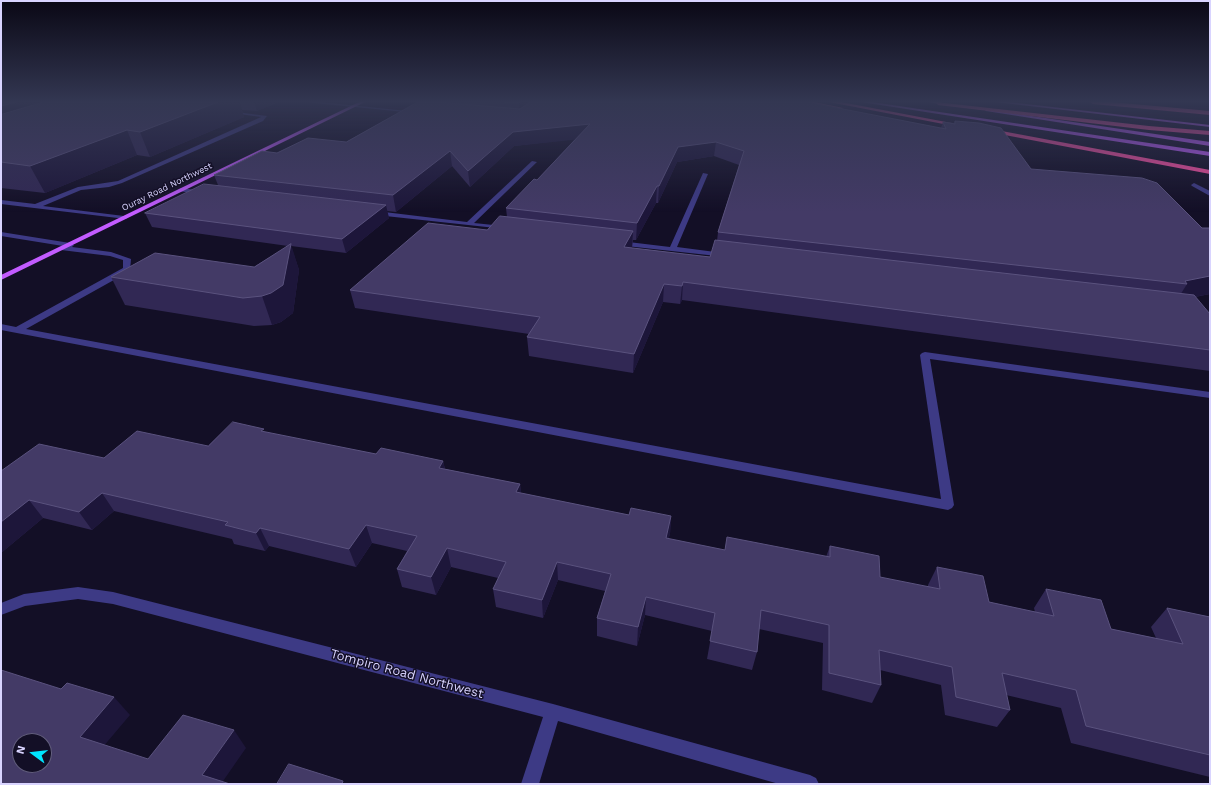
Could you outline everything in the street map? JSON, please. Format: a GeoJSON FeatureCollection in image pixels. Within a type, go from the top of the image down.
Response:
{"type":"FeatureCollection","features":[{"type":"Feature","properties":{"kind":"highway"},"geometry":{"type":"LineString","coordinates":[[1032,139],[1210,172]]}},
{"type":"Feature","properties":{"kind":"main road","name":"Ouray Road Northwest"},"geometry":{"type":"LineString","coordinates":[[1,278],[287,139]]}},
{"type":"Feature","properties":{"kind":"main road"},"geometry":{"type":"LineString","coordinates":[[1107,139],[1210,154]]}},
{"type":"Feature","properties":{"kind":"main road"},"geometry":{"type":"LineString","coordinates":[[1174,139],[1210,144]]}},
{"type":"Feature","properties":{"kind":"street"},"geometry":{"type":"LineString","coordinates":[[34,207],[80,188],[109,185],[120,182],[219,139]]}},
{"type":"Feature","properties":{"kind":"street"},"geometry":{"type":"LineString","coordinates":[[468,224],[534,162]]}},
{"type":"Feature","properties":{"kind":"street"},"geometry":{"type":"LineString","coordinates":[[673,249],[705,174]]}},
{"type":"Feature","properties":{"kind":"street"},"geometry":{"type":"LineString","coordinates":[[1194,186],[1210,194]]}},
{"type":"Feature","properties":{"kind":"street"},"geometry":{"type":"LineString","coordinates":[[181,190],[208,193]]}},
{"type":"Feature","properties":{"kind":"street"},"geometry":{"type":"LineString","coordinates":[[1,202],[124,218]]}},
{"type":"Feature","properties":{"kind":"street"},"geometry":{"type":"LineString","coordinates":[[366,212],[508,229]]}},
{"type":"Feature","properties":{"kind":"street"},"geometry":{"type":"LineString","coordinates":[[1,234],[111,254],[127,259],[127,269],[18,330]]}},
{"type":"Feature","properties":{"kind":"street"},"geometry":{"type":"LineString","coordinates":[[1,240],[10,236]]}},
{"type":"Feature","properties":{"kind":"street"},"geometry":{"type":"LineString","coordinates":[[610,242],[729,256]]}},
{"type":"Feature","properties":{"kind":"street"},"geometry":{"type":"LineString","coordinates":[[1,327],[948,505],[925,355],[1210,395]]}},
{"type":"Feature","properties":{"kind":"street","name":"Tompiro Road Northwest"},"geometry":{"type":"LineString","coordinates":[[1,609],[24,600],[78,593],[113,598],[554,712],[810,784]]}},
{"type":"Feature","properties":{"kind":"street"},"geometry":{"type":"LineString","coordinates":[[530,784],[554,712]]}},
{"type":"Feature","properties":{"kind":"building"},"geometry":{"type":"Polygon","coordinates":[[[1,139],[104,139],[30,166],[1,162],[1,139]]]}},
{"type":"Feature","properties":{"kind":"building"},"geometry":{"type":"Polygon","coordinates":[[[307,139],[346,142],[352,139],[505,139],[468,171],[450,151],[393,195],[214,175],[262,151],[277,153],[307,139]]]}},
{"type":"Feature","properties":{"kind":"building"},"geometry":{"type":"Polygon","coordinates":[[[576,139],[1009,139],[1031,169],[1142,178],[1157,183],[1202,228],[1210,228],[1210,276],[1185,281],[1187,284],[718,232],[744,151],[716,142],[678,147],[659,186],[657,186],[637,223],[506,208],[534,179],[537,180],[576,139]]]}},
{"type":"Feature","properties":{"kind":"building"},"geometry":{"type":"Polygon","coordinates":[[[204,184],[386,205],[342,239],[145,213],[204,184]]]}},
{"type":"Feature","properties":{"kind":"building"},"geometry":{"type":"Polygon","coordinates":[[[500,216],[633,231],[624,247],[710,257],[715,240],[1194,295],[1210,314],[1210,350],[683,282],[682,286],[664,284],[634,354],[527,337],[540,317],[350,290],[428,223],[487,230],[500,216]]]}},
{"type":"Feature","properties":{"kind":"building"},"geometry":{"type":"Polygon","coordinates":[[[291,244],[283,285],[271,293],[262,296],[243,298],[111,277],[155,253],[254,267],[291,244]]]}},
{"type":"Feature","properties":{"kind":"building"},"geometry":{"type":"Polygon","coordinates":[[[233,422],[264,429],[261,431],[376,454],[381,448],[443,461],[439,468],[520,484],[516,492],[629,515],[631,508],[671,516],[666,538],[725,550],[727,537],[830,557],[830,546],[879,556],[880,577],[940,589],[937,567],[983,576],[989,602],[1054,616],[1046,589],[1101,600],[1111,629],[1183,644],[1167,608],[1210,617],[1210,755],[1086,726],[1076,690],[1002,673],[1010,710],[956,697],[952,667],[879,650],[881,685],[829,673],[829,625],[761,610],[757,652],[710,641],[715,613],[646,597],[638,627],[597,618],[611,574],[557,562],[542,600],[493,589],[506,562],[447,548],[431,577],[397,569],[417,536],[366,525],[349,549],[260,528],[256,533],[225,525],[228,522],[102,493],[79,512],[29,500],[1,522],[1,471],[39,444],[104,458],[137,431],[208,446],[233,422]]]}},
{"type":"Feature","properties":{"kind":"building"},"geometry":{"type":"Polygon","coordinates":[[[1,670],[61,689],[67,683],[114,697],[80,737],[148,759],[183,715],[234,730],[202,775],[230,784],[1,784],[1,670]]]}},
{"type":"Feature","properties":{"kind":"building"},"geometry":{"type":"Polygon","coordinates":[[[289,764],[343,781],[342,784],[277,784],[289,764]]]}}]}
